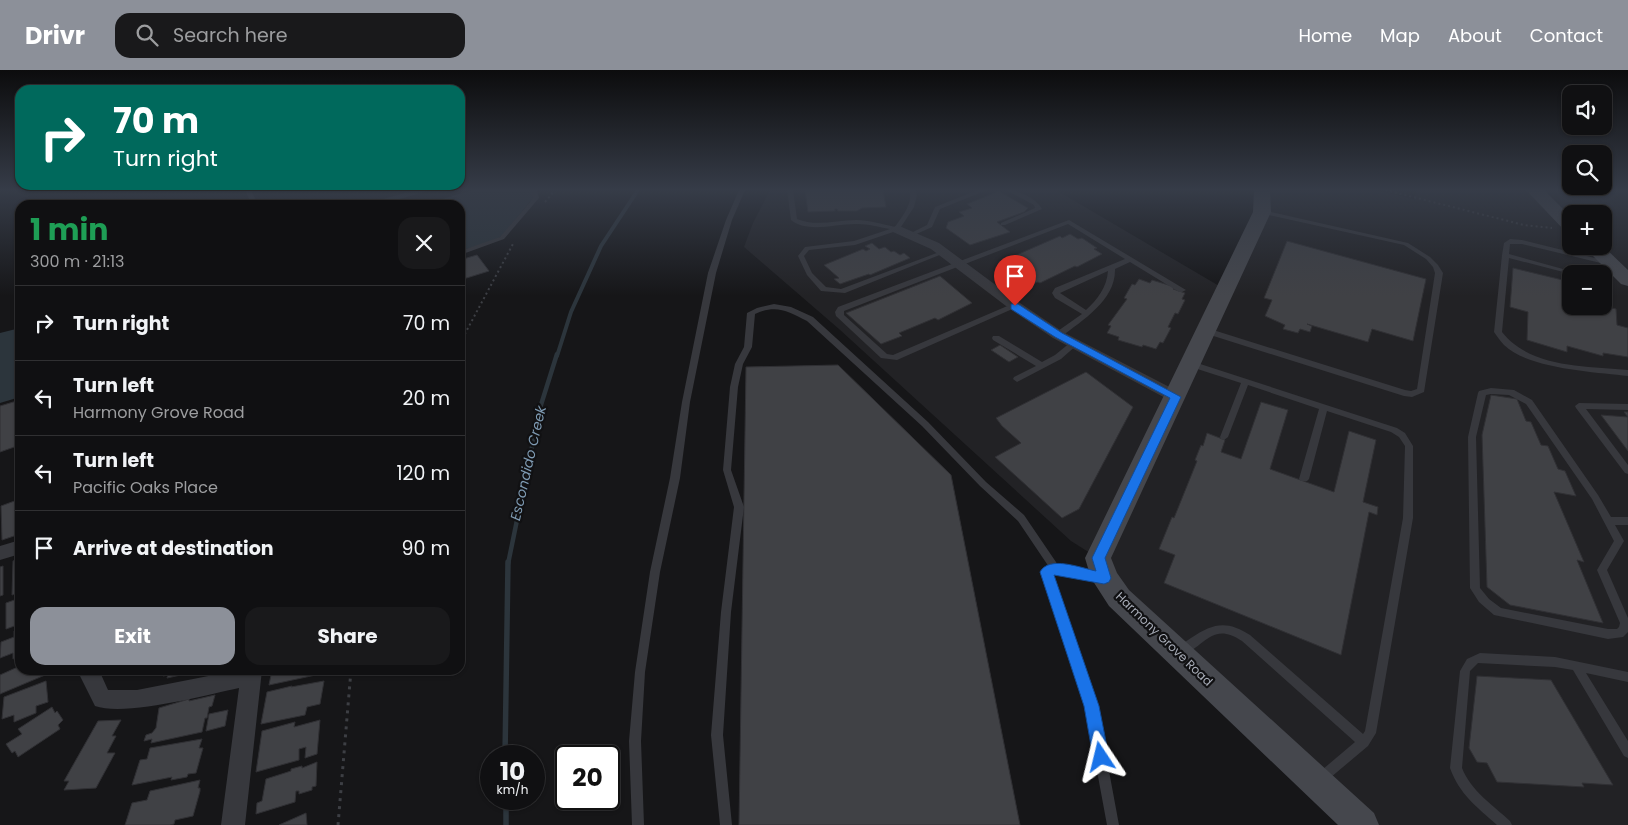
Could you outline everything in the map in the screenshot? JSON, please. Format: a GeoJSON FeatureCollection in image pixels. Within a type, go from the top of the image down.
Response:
{"type":"FeatureCollection","features":[{"type":"Feature","properties":{"kind":"street","name":"Harmony Grove Road"},"geometry":{"type":"LineString","coordinates":[[1252,225],[1207,331],[1098,558],[1104,578],[1119,598],[1362,825]]}},
{"type":"Feature","properties":{"kind":"street"},"geometry":{"type":"LineString","coordinates":[[903,232],[935,246],[1015,306],[1058,335],[1176,397]]}},
{"type":"Feature","properties":{"kind":"street"},"geometry":{"type":"LineString","coordinates":[[1602,255],[1628,280]]}},
{"type":"Feature","properties":{"kind":"street"},"geometry":{"type":"LineString","coordinates":[[0,553],[15,548]]}},
{"type":"Feature","properties":{"kind":"street"},"geometry":{"type":"LineString","coordinates":[[90,675],[102,699],[137,699],[246,675]]}},
{"type":"Feature","properties":{"kind":"street"},"geometry":{"type":"LineString","coordinates":[[233,825],[251,675]]}},
{"type":"Feature","properties":{"kind":"lane"},"geometry":{"type":"LineString","coordinates":[[465,251],[492,243],[506,235],[514,225]]}},
{"type":"Feature","properties":{"kind":"lane"},"geometry":{"type":"LineString","coordinates":[[638,825],[635,741],[640,672],[654,582],[675,478],[699,333],[712,273],[727,225]]}},
{"type":"Feature","properties":{"kind":"lane"},"geometry":{"type":"LineString","coordinates":[[872,225],[903,232]]}},
{"type":"Feature","properties":{"kind":"lane"},"geometry":{"type":"LineString","coordinates":[[903,232],[905,225]]}},
{"type":"Feature","properties":{"kind":"lane"},"geometry":{"type":"LineString","coordinates":[[930,225],[855,243],[813,246],[807,248],[801,256],[813,280],[824,289],[836,291],[944,252]]}},
{"type":"Feature","properties":{"kind":"lane"},"geometry":{"type":"LineString","coordinates":[[1015,306],[894,358],[884,356],[840,316],[839,312],[841,309],[1060,225]]}},
{"type":"Feature","properties":{"kind":"lane"},"geometry":{"type":"LineString","coordinates":[[1074,225],[1182,290]]}},
{"type":"Feature","properties":{"kind":"lane"},"geometry":{"type":"LineString","coordinates":[[1207,331],[1404,393],[1412,394],[1421,390],[1438,273],[1436,266],[1419,251],[1406,244],[1335,225]]}},
{"type":"Feature","properties":{"kind":"lane"},"geometry":{"type":"LineString","coordinates":[[1612,264],[1515,241],[1506,243],[1498,332],[1507,345],[1527,356],[1543,361],[1628,372]]}},
{"type":"Feature","properties":{"kind":"lane"},"geometry":{"type":"LineString","coordinates":[[1505,255],[1562,270]]}},
{"type":"Feature","properties":{"kind":"lane"},"geometry":{"type":"LineString","coordinates":[[1087,314],[1058,296],[1056,293],[1058,290],[1131,259]]}},
{"type":"Feature","properties":{"kind":"lane"},"geometry":{"type":"LineString","coordinates":[[1058,335],[1093,309],[1111,280],[1111,268]]}},
{"type":"Feature","properties":{"kind":"lane"},"geometry":{"type":"LineString","coordinates":[[726,825],[717,735],[726,612],[740,507],[727,470],[734,387],[739,364],[748,347],[751,313],[762,307],[778,306],[789,308],[810,319],[926,424],[983,484],[1021,518],[1055,568]]}},
{"type":"Feature","properties":{"kind":"lane"},"geometry":{"type":"LineString","coordinates":[[996,338],[1042,366]]}},
{"type":"Feature","properties":{"kind":"lane"},"geometry":{"type":"LineString","coordinates":[[1017,379],[1042,366],[1074,344]]}},
{"type":"Feature","properties":{"kind":"lane"},"geometry":{"type":"LineString","coordinates":[[1191,364],[1394,430],[1402,435],[1409,446],[1408,518],[1370,733],[1364,742],[1316,782]]}},
{"type":"Feature","properties":{"kind":"lane"},"geometry":{"type":"LineString","coordinates":[[1224,437],[1245,382]]}},
{"type":"Feature","properties":{"kind":"lane"},"geometry":{"type":"LineString","coordinates":[[1491,391],[1511,392],[1529,402],[1595,497],[1608,521],[1619,542],[1602,570],[1625,623],[1624,629],[1618,634],[1608,634],[1498,612],[1487,605],[1475,588],[1472,437],[1482,393],[1491,391]]}},
{"type":"Feature","properties":{"kind":"lane"},"geometry":{"type":"LineString","coordinates":[[1628,407],[1579,406],[1628,471]]}},
{"type":"Feature","properties":{"kind":"lane"},"geometry":{"type":"LineString","coordinates":[[1304,479],[1324,408]]}},
{"type":"Feature","properties":{"kind":"lane"},"geometry":{"type":"LineString","coordinates":[[1608,521],[1628,521]]}},
{"type":"Feature","properties":{"kind":"lane"},"geometry":{"type":"LineString","coordinates":[[1104,578],[1055,568],[1047,572],[1091,706],[1113,825]]}},
{"type":"Feature","properties":{"kind":"lane"},"geometry":{"type":"LineString","coordinates":[[1178,653],[1210,632],[1218,629],[1232,629],[1246,638],[1364,742]]}},
{"type":"Feature","properties":{"kind":"lane"},"geometry":{"type":"LineString","coordinates":[[1506,825],[1465,788],[1458,778],[1456,768],[1467,665],[1473,660],[1480,658],[1555,662],[1628,677]]}},
{"type":"Feature","properties":{"kind":"lane"},"geometry":{"type":"LineString","coordinates":[[1576,666],[1628,752]]}},
{"type":"Feature","properties":{"kind":"path"},"geometry":{"type":"LineString","coordinates":[[1527,225],[1562,228]]}},
{"type":"Feature","properties":{"kind":"path"},"geometry":{"type":"LineString","coordinates":[[465,334],[514,241]]}},
{"type":"Feature","properties":{"kind":"path"},"geometry":{"type":"LineString","coordinates":[[338,825],[351,675]]}},
{"type":"Feature","properties":{"kind":"shaded area"},"geometry":{"type":"Polygon","coordinates":[[[465,225],[511,225],[496,240],[465,249],[465,225]]]}},
{"type":"Feature","properties":{"kind":"shaded area"},"geometry":{"type":"Polygon","coordinates":[[[752,225],[1116,225],[1226,290],[1256,225],[1562,225],[1562,255],[1612,255],[1612,225],[1628,225],[1628,825],[1362,825],[1119,598],[1098,558],[1071,541],[839,329],[744,247],[752,225]]]}},
{"type":"Feature","properties":{"kind":"shaded area"},"geometry":{"type":"Polygon","coordinates":[[[15,329],[15,398],[0,403],[0,333],[15,329]]]}},
{"type":"Feature","properties":{"kind":"building"},"geometry":{"type":"Polygon","coordinates":[[[947,225],[1001,225],[1010,232],[970,245],[946,228],[947,225]]]}},
{"type":"Feature","properties":{"kind":"building"},"geometry":{"type":"Polygon","coordinates":[[[1070,234],[1078,239],[1082,238],[1097,248],[1094,249],[1102,254],[1040,283],[1029,285],[1021,280],[1017,281],[1002,270],[1005,269],[998,263],[1060,236],[1062,238],[1070,234]]]}},
{"type":"Feature","properties":{"kind":"building"},"geometry":{"type":"Polygon","coordinates":[[[1287,241],[1426,279],[1413,341],[1372,329],[1368,342],[1307,324],[1312,326],[1310,332],[1300,329],[1298,333],[1283,329],[1285,325],[1265,316],[1272,300],[1264,298],[1287,241]]]}},
{"type":"Feature","properties":{"kind":"building"},"geometry":{"type":"Polygon","coordinates":[[[872,243],[879,249],[885,247],[891,252],[894,251],[900,255],[904,253],[910,258],[870,275],[840,284],[834,279],[839,278],[824,265],[863,249],[866,251],[870,249],[865,246],[872,243]]]}},
{"type":"Feature","properties":{"kind":"building"},"geometry":{"type":"Polygon","coordinates":[[[477,255],[489,271],[465,278],[465,259],[477,255]]]}},
{"type":"Feature","properties":{"kind":"building"},"geometry":{"type":"Polygon","coordinates":[[[1513,268],[1562,280],[1562,315],[1612,315],[1612,308],[1616,309],[1617,325],[1628,328],[1628,357],[1603,353],[1603,356],[1567,346],[1567,352],[1527,340],[1528,312],[1510,307],[1513,268]]]}},
{"type":"Feature","properties":{"kind":"building"},"geometry":{"type":"Polygon","coordinates":[[[940,276],[972,303],[938,320],[935,318],[899,333],[902,336],[881,344],[846,313],[940,276]]]}},
{"type":"Feature","properties":{"kind":"building"},"geometry":{"type":"Polygon","coordinates":[[[1139,279],[1150,283],[1152,280],[1175,287],[1173,289],[1185,293],[1182,299],[1185,300],[1178,314],[1175,313],[1168,327],[1171,328],[1163,343],[1160,342],[1156,349],[1118,340],[1119,337],[1107,333],[1111,326],[1108,325],[1127,299],[1124,298],[1132,284],[1135,285],[1139,279]]]}},
{"type":"Feature","properties":{"kind":"building"},"geometry":{"type":"Polygon","coordinates":[[[1000,345],[1018,357],[1009,362],[991,350],[1000,345]]]}},
{"type":"Feature","properties":{"kind":"building"},"geometry":{"type":"Polygon","coordinates":[[[838,365],[951,475],[1020,825],[739,825],[746,367],[838,365]]]}},
{"type":"Feature","properties":{"kind":"building"},"geometry":{"type":"Polygon","coordinates":[[[1086,372],[1133,407],[1079,509],[1062,518],[995,457],[1021,443],[996,418],[1086,372]]]}},
{"type":"Feature","properties":{"kind":"building"},"geometry":{"type":"Polygon","coordinates":[[[1491,395],[1517,399],[1526,421],[1531,422],[1541,445],[1548,446],[1558,469],[1565,471],[1576,496],[1554,492],[1584,562],[1577,560],[1603,623],[1510,605],[1487,587],[1482,435],[1491,395]]]}},
{"type":"Feature","properties":{"kind":"building"},"geometry":{"type":"Polygon","coordinates":[[[15,402],[15,447],[0,452],[0,406],[15,402]]]}},
{"type":"Feature","properties":{"kind":"building"},"geometry":{"type":"Polygon","coordinates":[[[1261,402],[1288,410],[1270,469],[1334,492],[1349,431],[1376,440],[1363,502],[1378,507],[1377,515],[1369,512],[1341,655],[1164,583],[1175,555],[1159,549],[1172,517],[1174,518],[1207,433],[1225,440],[1221,452],[1241,459],[1261,402]]]}},
{"type":"Feature","properties":{"kind":"building"},"geometry":{"type":"Polygon","coordinates":[[[1601,415],[1628,417],[1628,451],[1601,415]]]}},
{"type":"Feature","properties":{"kind":"building"},"geometry":{"type":"Polygon","coordinates":[[[15,501],[15,536],[2,540],[1,506],[15,501]]]}},
{"type":"Feature","properties":{"kind":"building"},"geometry":{"type":"Polygon","coordinates":[[[15,560],[15,594],[12,595],[13,561],[15,560]]]}},
{"type":"Feature","properties":{"kind":"building"},"geometry":{"type":"Polygon","coordinates":[[[3,566],[3,595],[0,596],[0,567],[3,566]]]}},
{"type":"Feature","properties":{"kind":"building"},"geometry":{"type":"Polygon","coordinates":[[[15,600],[15,626],[6,629],[6,603],[15,600]]]}},
{"type":"Feature","properties":{"kind":"building"},"geometry":{"type":"Polygon","coordinates":[[[14,631],[15,658],[13,659],[13,653],[0,658],[1,642],[14,637],[14,631]]]}},
{"type":"Feature","properties":{"kind":"building"},"geometry":{"type":"Polygon","coordinates":[[[15,668],[15,675],[45,675],[0,694],[0,675],[15,668]]]}},
{"type":"Feature","properties":{"kind":"building"},"geometry":{"type":"Polygon","coordinates":[[[168,675],[180,675],[167,678],[168,675]]]}},
{"type":"Feature","properties":{"kind":"building"},"geometry":{"type":"Polygon","coordinates":[[[271,675],[316,675],[269,685],[271,675]]]}},
{"type":"Feature","properties":{"kind":"building"},"geometry":{"type":"Polygon","coordinates":[[[1477,676],[1551,680],[1613,785],[1582,783],[1584,787],[1497,782],[1487,763],[1477,762],[1469,748],[1477,676]]]}},
{"type":"Feature","properties":{"kind":"building"},"geometry":{"type":"Polygon","coordinates":[[[46,681],[48,702],[36,706],[36,713],[14,722],[14,715],[2,719],[4,697],[46,681]]]}},
{"type":"Feature","properties":{"kind":"building"},"geometry":{"type":"Polygon","coordinates":[[[324,681],[320,704],[307,707],[305,715],[261,724],[267,692],[324,681]]]}},
{"type":"Feature","properties":{"kind":"building"},"geometry":{"type":"Polygon","coordinates":[[[215,695],[212,706],[209,707],[207,718],[205,718],[202,732],[151,743],[152,739],[144,741],[146,735],[152,733],[156,728],[159,708],[189,699],[189,701],[215,695]]]}},
{"type":"Feature","properties":{"kind":"building"},"geometry":{"type":"Polygon","coordinates":[[[52,707],[55,713],[57,711],[63,720],[58,725],[60,729],[18,757],[15,751],[12,753],[6,744],[22,734],[18,729],[52,707]]]}},
{"type":"Feature","properties":{"kind":"building"},"geometry":{"type":"Polygon","coordinates":[[[228,710],[225,726],[206,731],[209,714],[228,710]]]}},
{"type":"Feature","properties":{"kind":"building"},"geometry":{"type":"Polygon","coordinates":[[[121,720],[112,736],[116,736],[107,753],[115,753],[96,788],[64,790],[69,781],[64,781],[98,721],[121,720]]]}},
{"type":"Feature","properties":{"kind":"building"},"geometry":{"type":"Polygon","coordinates":[[[320,720],[317,754],[305,758],[306,747],[299,749],[299,760],[256,772],[262,731],[295,722],[294,727],[320,720]]]}},
{"type":"Feature","properties":{"kind":"building"},"geometry":{"type":"Polygon","coordinates":[[[202,739],[199,748],[203,748],[196,773],[171,780],[172,777],[132,785],[140,760],[147,759],[150,748],[202,739]]]}},
{"type":"Feature","properties":{"kind":"building"},"geometry":{"type":"Polygon","coordinates":[[[317,762],[316,786],[312,787],[312,790],[299,794],[299,791],[296,791],[295,802],[256,814],[257,803],[262,801],[266,779],[291,771],[291,769],[302,766],[302,768],[317,762]]]}},
{"type":"Feature","properties":{"kind":"building"},"geometry":{"type":"Polygon","coordinates":[[[200,780],[198,788],[200,788],[200,791],[193,816],[175,820],[174,824],[170,825],[125,825],[132,803],[147,800],[150,791],[200,780]]]}},
{"type":"Feature","properties":{"kind":"building"},"geometry":{"type":"Polygon","coordinates":[[[306,813],[307,825],[279,825],[306,813]]]}},
{"type":"Feature","properties":{"kind":"waterway","name":"Escondido Creek"},"geometry":{"type":"LineString","coordinates":[[557,356],[571,312],[601,246],[615,225]]}},
{"type":"Feature","properties":{"kind":"waterway","name":"Escondido Creek"},"geometry":{"type":"LineString","coordinates":[[508,564],[540,408],[557,354]]}},
{"type":"Feature","properties":{"kind":"waterway","name":"Escondido Creek"},"geometry":{"type":"LineString","coordinates":[[505,745],[508,562]]}},
{"type":"Feature","properties":{"kind":"waterway","name":"Escondido Creek"},"geometry":{"type":"LineString","coordinates":[[506,810],[506,825]]}},
{"type":"Feature","properties":{"kind":"route"},"geometry":{"type":"LineString","coordinates":[[1015,306],[1058,335],[1176,397],[1098,558],[1104,578],[1055,568],[1047,572],[1091,706],[1101,757]]}}]}
